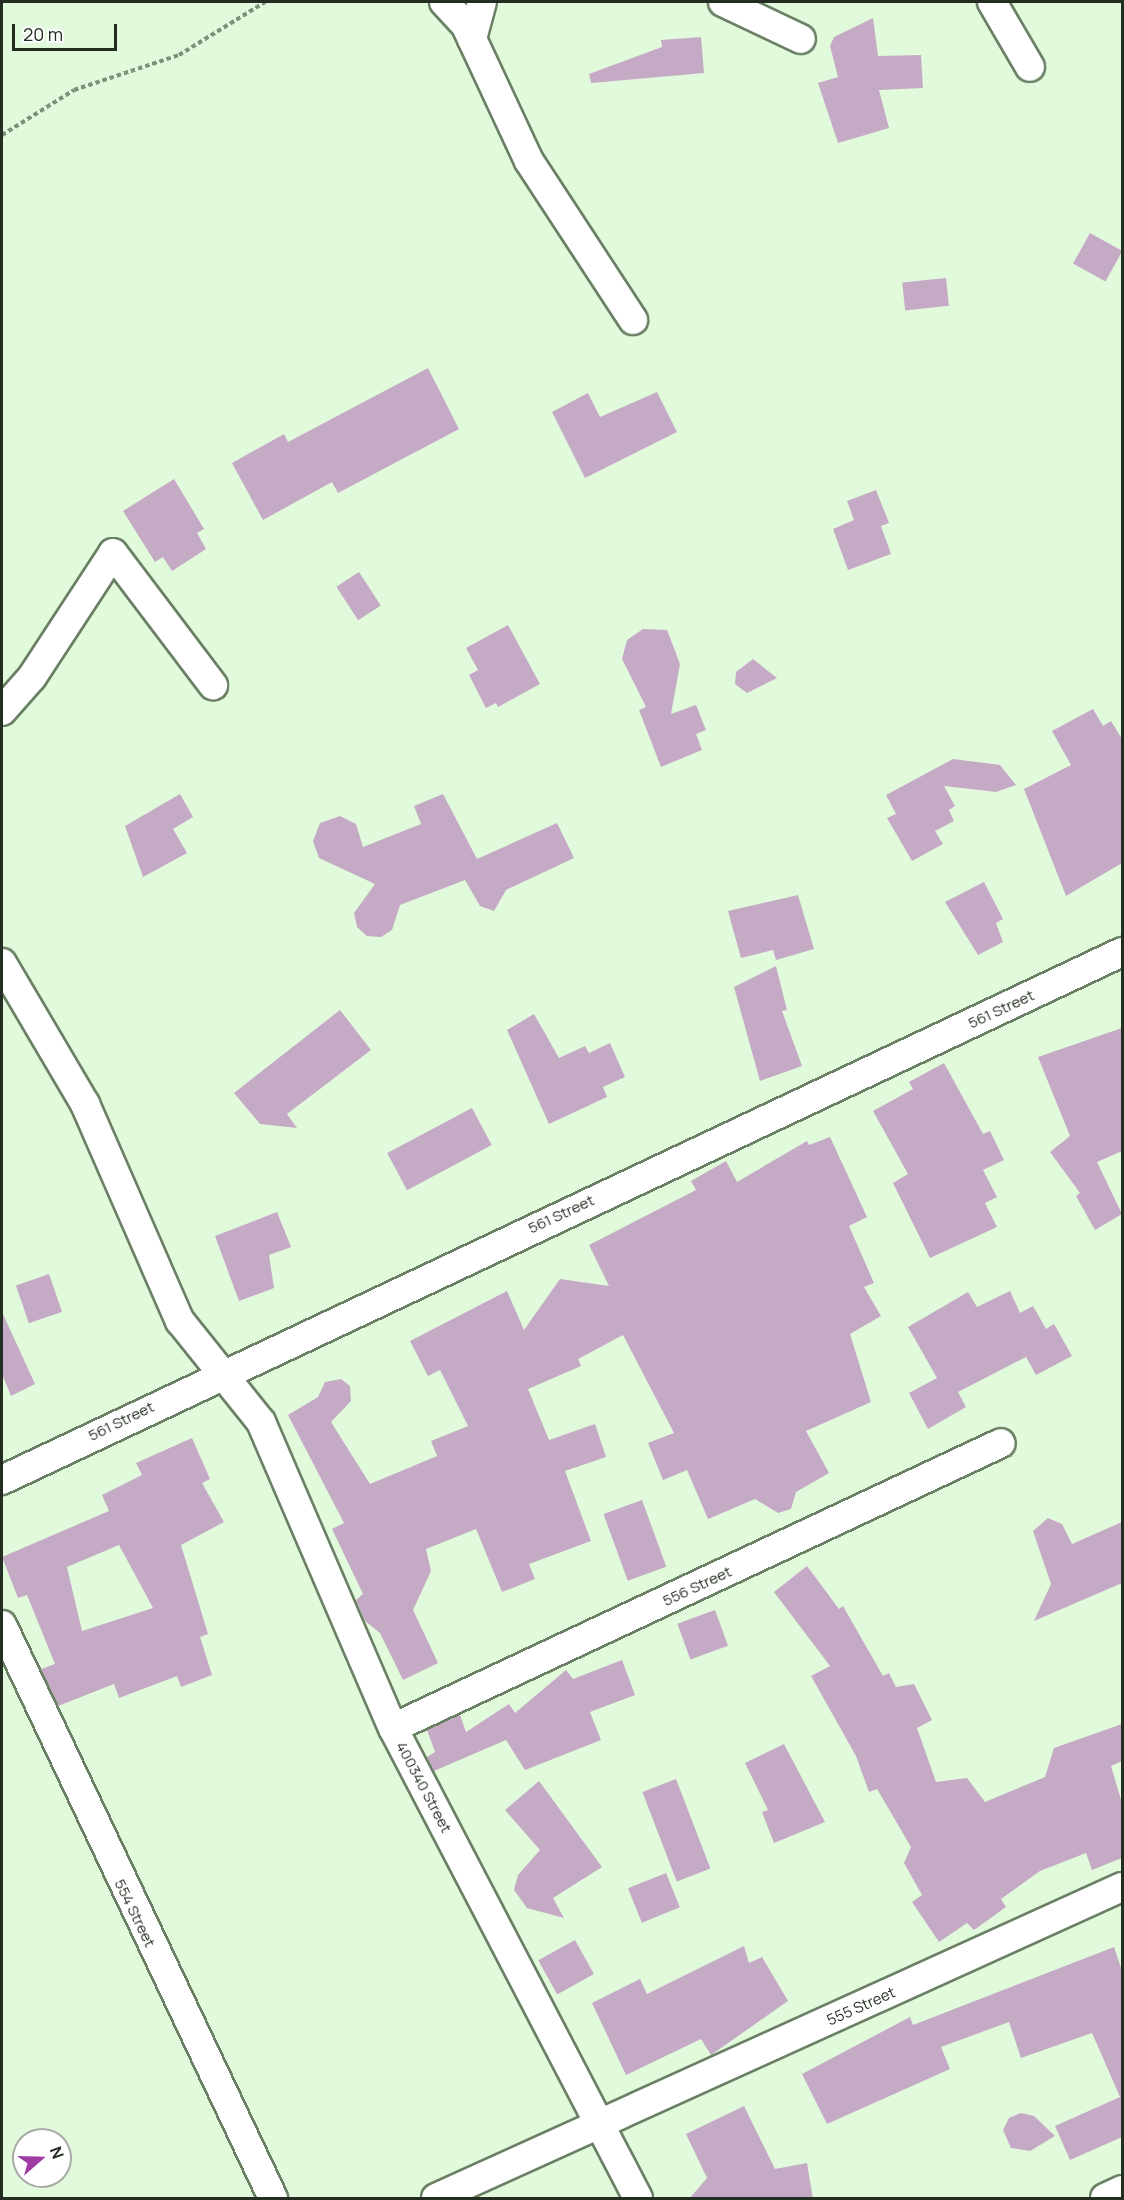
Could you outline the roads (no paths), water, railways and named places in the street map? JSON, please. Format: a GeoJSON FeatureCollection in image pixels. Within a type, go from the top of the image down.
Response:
{"type":"FeatureCollection","features":[{"type":"Feature","properties":{"kind":"street"},"geometry":{"type":"LineString","coordinates":[[444,2],[472,39],[529,161],[633,320]]}},
{"type":"Feature","properties":{"kind":"street"},"geometry":{"type":"LineString","coordinates":[[472,39],[482,2]]}},
{"type":"Feature","properties":{"kind":"street"},"geometry":{"type":"LineString","coordinates":[[723,2],[801,39]]}},
{"type":"Feature","properties":{"kind":"street"},"geometry":{"type":"LineString","coordinates":[[992,2],[1030,67]]}},
{"type":"Feature","properties":{"kind":"street"},"geometry":{"type":"LineString","coordinates":[[2,711],[32,677],[112,553],[213,685]]}},
{"type":"Feature","properties":{"kind":"street","name":"561 Street"},"geometry":{"type":"LineString","coordinates":[[2,1480],[220,1373],[1122,952]]}},
{"type":"Feature","properties":{"kind":"street","name":"400340 Street"},"geometry":{"type":"LineString","coordinates":[[2,963],[86,1104],[180,1321],[261,1422],[393,1728],[638,2199]]}},
{"type":"Feature","properties":{"kind":"street","name":"556 Street"},"geometry":{"type":"LineString","coordinates":[[393,1728],[1001,1443]]}},
{"type":"Feature","properties":{"kind":"street","name":"554 Street"},"geometry":{"type":"LineString","coordinates":[[2,1625],[273,2199]]}},
{"type":"Feature","properties":{"kind":"street","name":"555 Street"},"geometry":{"type":"LineString","coordinates":[[599,2124],[1122,1887]]}},
{"type":"Feature","properties":{"kind":"street"},"geometry":{"type":"LineString","coordinates":[[436,2199],[599,2124]]}},
{"type":"Feature","properties":{"kind":"street"},"geometry":{"type":"LineString","coordinates":[[1105,2199],[1122,2190]]}}]}
